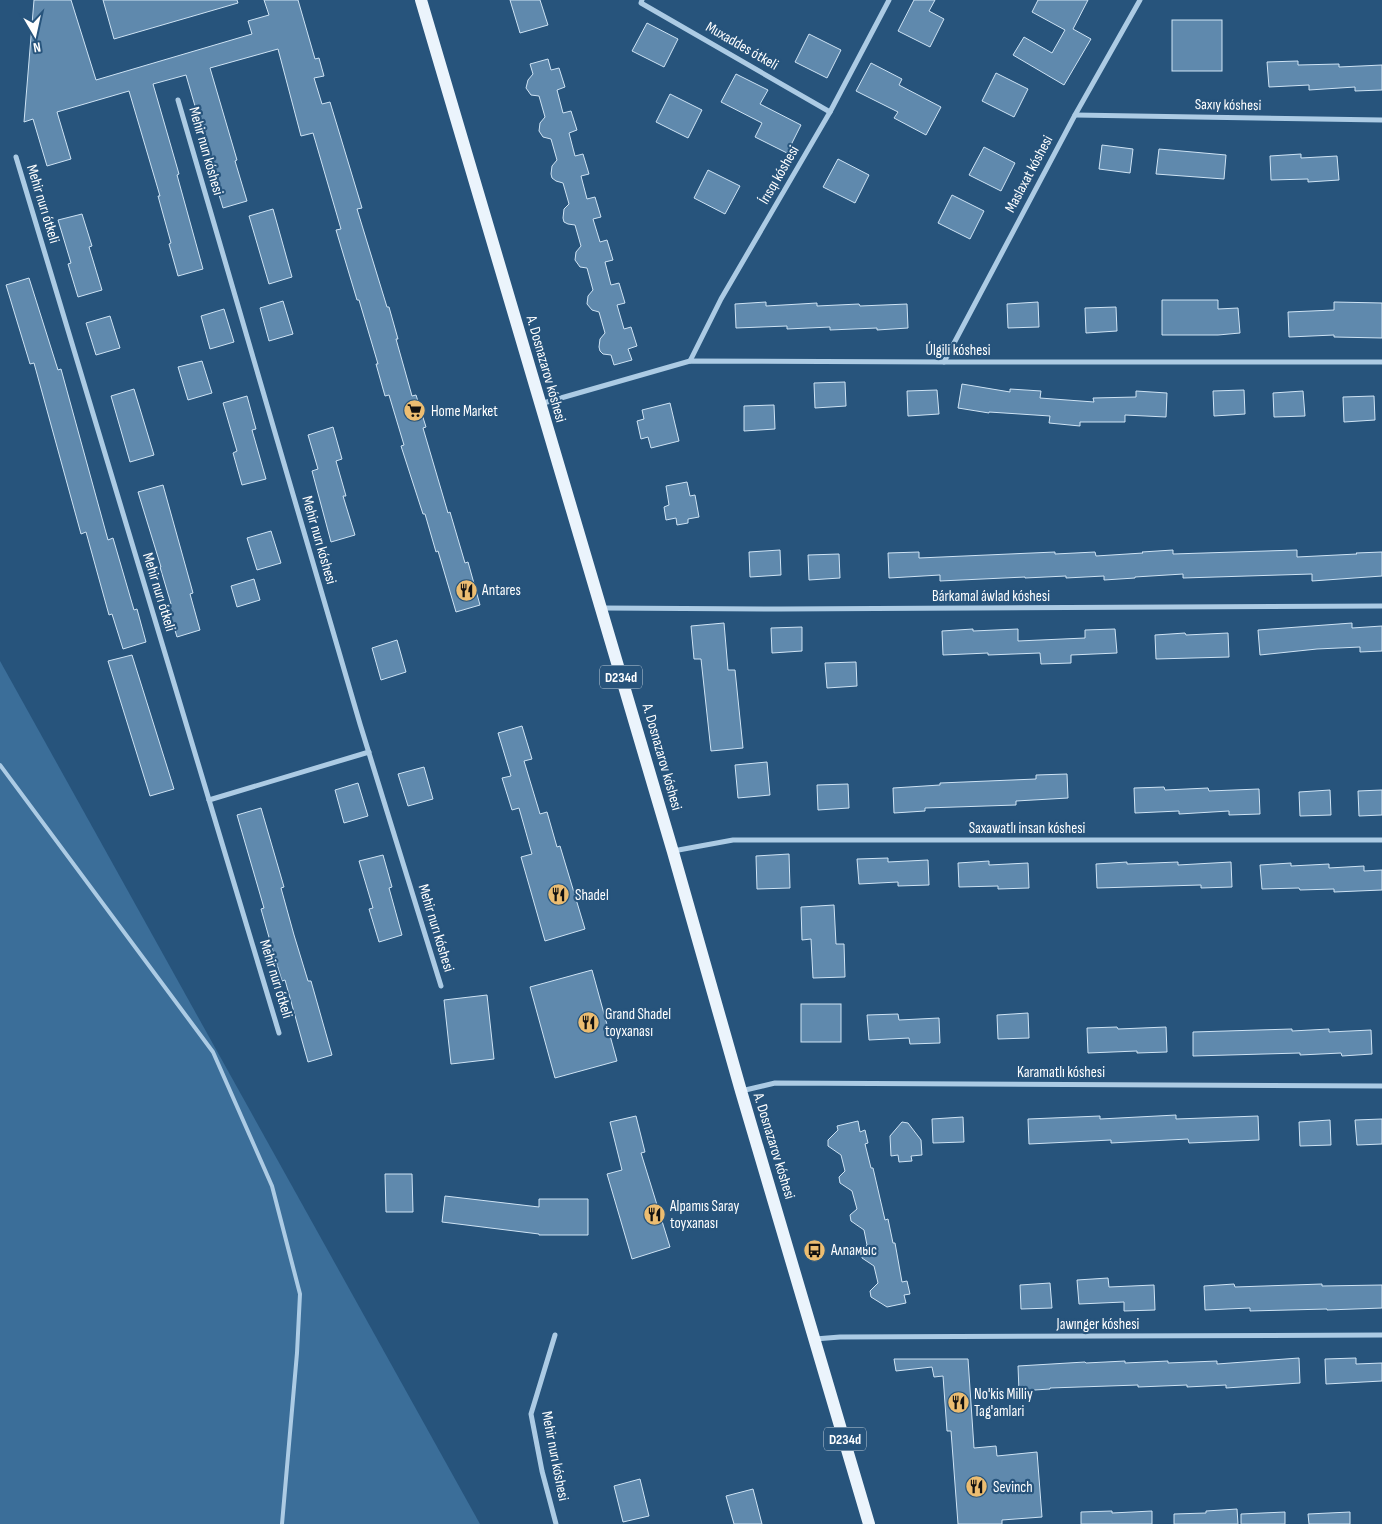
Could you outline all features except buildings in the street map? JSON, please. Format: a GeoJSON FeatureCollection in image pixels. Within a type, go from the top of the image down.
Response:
{"type":"FeatureCollection","features":[{"type":"Feature","properties":{"kind":"main road","name":"A. Dosnazarov kóshesi"},"geometry":{"type":"LineString","coordinates":[[420,0],[673,852],[741,1092],[869,1524]]}},
{"type":"Feature","properties":{"kind":"street","name":"Írısqı kóshesi"},"geometry":{"type":"LineString","coordinates":[[690,361],[721,299],[830,112],[889,0]]}},
{"type":"Feature","properties":{"kind":"street","name":"Maslaxat kóshesi"},"geometry":{"type":"LineString","coordinates":[[944,362],[1075,115],[1140,0]]}},
{"type":"Feature","properties":{"kind":"street","name":"Muxaddes ótkeli"},"geometry":{"type":"LineString","coordinates":[[641,1],[830,112]]}},
{"type":"Feature","properties":{"kind":"street","name":"Mehir nurı kóshesi"},"geometry":{"type":"LineString","coordinates":[[178,100],[368,752],[441,986]]}},
{"type":"Feature","properties":{"kind":"street","name":"Saxıy kóshesi"},"geometry":{"type":"LineString","coordinates":[[1075,115],[1382,120]]}},
{"type":"Feature","properties":{"kind":"street","name":"Mehir nurı ótkeli"},"geometry":{"type":"LineString","coordinates":[[16,157],[279,1033]]}},
{"type":"Feature","properties":{"kind":"street","name":"Úlgili kóshesi"},"geometry":{"type":"LineString","coordinates":[[539,404],[690,361],[1382,362]]}},
{"type":"Feature","properties":{"kind":"street","name":"Bárkamal áwlad kóshesi"},"geometry":{"type":"LineString","coordinates":[[601,608],[1382,606]]}},
{"type":"Feature","properties":{"kind":"street"},"geometry":{"type":"LineString","coordinates":[[209,800],[368,752]]}},
{"type":"Feature","properties":{"kind":"street","name":"Saxawatlı insan kóshesi"},"geometry":{"type":"LineString","coordinates":[[673,852],[733,840],[1382,840]]}},
{"type":"Feature","properties":{"kind":"street","name":"Karamatlı kóshesi"},"geometry":{"type":"LineString","coordinates":[[741,1092],[776,1084],[1382,1086]]}},
{"type":"Feature","properties":{"kind":"street","name":"Mehir nurı kóshesi"},"geometry":{"type":"LineString","coordinates":[[555,1335],[531,1414],[542,1471],[556,1524]]}},
{"type":"Feature","properties":{"kind":"street","name":"Jawınger kóshesi"},"geometry":{"type":"LineString","coordinates":[[815,1339],[850,1337],[1382,1336]]}},
{"type":"Feature","properties":{"kind":"lane"},"geometry":{"type":"LineString","coordinates":[[0,764],[213,1052],[272,1186],[300,1294],[297,1353],[282,1524]]}},
{"type":"Feature","properties":{"kind":"shaded area"},"geometry":{"type":"Polygon","coordinates":[[[0,661],[480,1524],[0,1524],[0,661]]]}},
{"type":"Feature","properties":{"kind":"place","name":"Home Market"},"geometry":{"type":"Point","coordinates":[415,411]}},
{"type":"Feature","properties":{"kind":"place","name":"Antares"},"geometry":{"type":"Point","coordinates":[466,590]}},
{"type":"Feature","properties":{"kind":"place","name":"Shadel"},"geometry":{"type":"Point","coordinates":[559,895]}},
{"type":"Feature","properties":{"kind":"place","name":"Grand Shadel toyxanası"},"geometry":{"type":"Point","coordinates":[589,1023]}},
{"type":"Feature","properties":{"kind":"place","name":"Alpamıs Saray toyxanası"},"geometry":{"type":"Point","coordinates":[654,1215]}},
{"type":"Feature","properties":{"kind":"place","name":"Алпамыс"},"geometry":{"type":"Point","coordinates":[815,1250]}},
{"type":"Feature","properties":{"kind":"place","name":"No'kis Milliy Tag'amlari"},"geometry":{"type":"Point","coordinates":[958,1403]}},
{"type":"Feature","properties":{"kind":"place","name":"Sevinch"},"geometry":{"type":"Point","coordinates":[977,1487]}}]}
